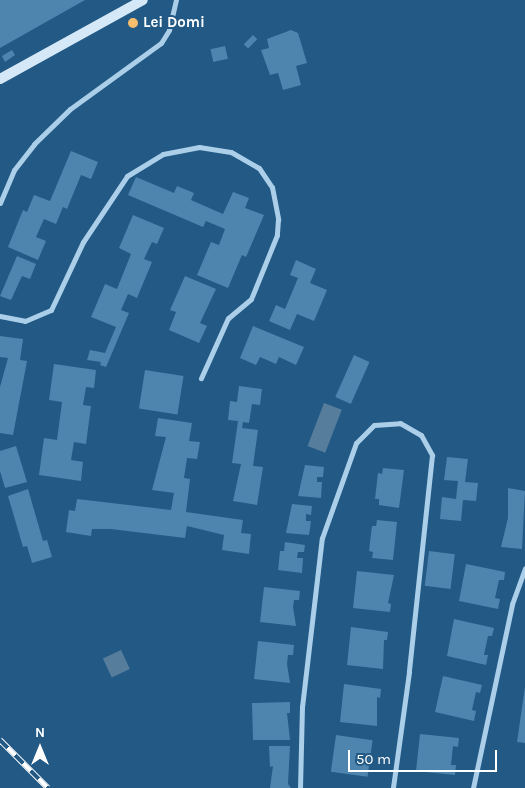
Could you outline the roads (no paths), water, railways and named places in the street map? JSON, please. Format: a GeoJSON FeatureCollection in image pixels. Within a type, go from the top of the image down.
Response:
{"type":"FeatureCollection","features":[{"type":"Feature","properties":{"kind":"street"},"geometry":{"type":"LineString","coordinates":[[0,80],[143,0]]}},
{"type":"Feature","properties":{"kind":"street"},"geometry":{"type":"LineString","coordinates":[[0,203],[14,170],[34,144],[70,109],[161,43],[169,30],[176,0]]}},
{"type":"Feature","properties":{"kind":"street"},"geometry":{"type":"LineString","coordinates":[[0,316],[25,321],[51,310],[83,242],[127,176],[163,154],[199,147],[231,152],[259,168],[272,188],[278,219],[277,235],[251,299],[228,318],[202,378]]}},
{"type":"Feature","properties":{"kind":"street"},"geometry":{"type":"LineString","coordinates":[[300,788],[302,707],[322,538],[356,443],[374,425],[400,423],[421,435],[432,454],[412,654],[393,788]]}},
{"type":"Feature","properties":{"kind":"street"},"geometry":{"type":"LineString","coordinates":[[472,788],[512,604],[525,568]]}},
{"type":"Feature","properties":{"kind":"water"},"geometry":{"type":"Polygon","coordinates":[[[324,403],[342,410],[325,453],[308,446],[324,403]]]}},
{"type":"Feature","properties":{"kind":"water"},"geometry":{"type":"Polygon","coordinates":[[[121,650],[130,669],[112,677],[103,658],[121,650]]]}},
{"type":"Feature","properties":{"kind":"railway"},"geometry":{"type":"LineString","coordinates":[[0,740],[48,788]]}},
{"type":"Feature","properties":{"kind":"place","name":"Lei Domi"},"geometry":{"type":"Point","coordinates":[133,23]}}]}
